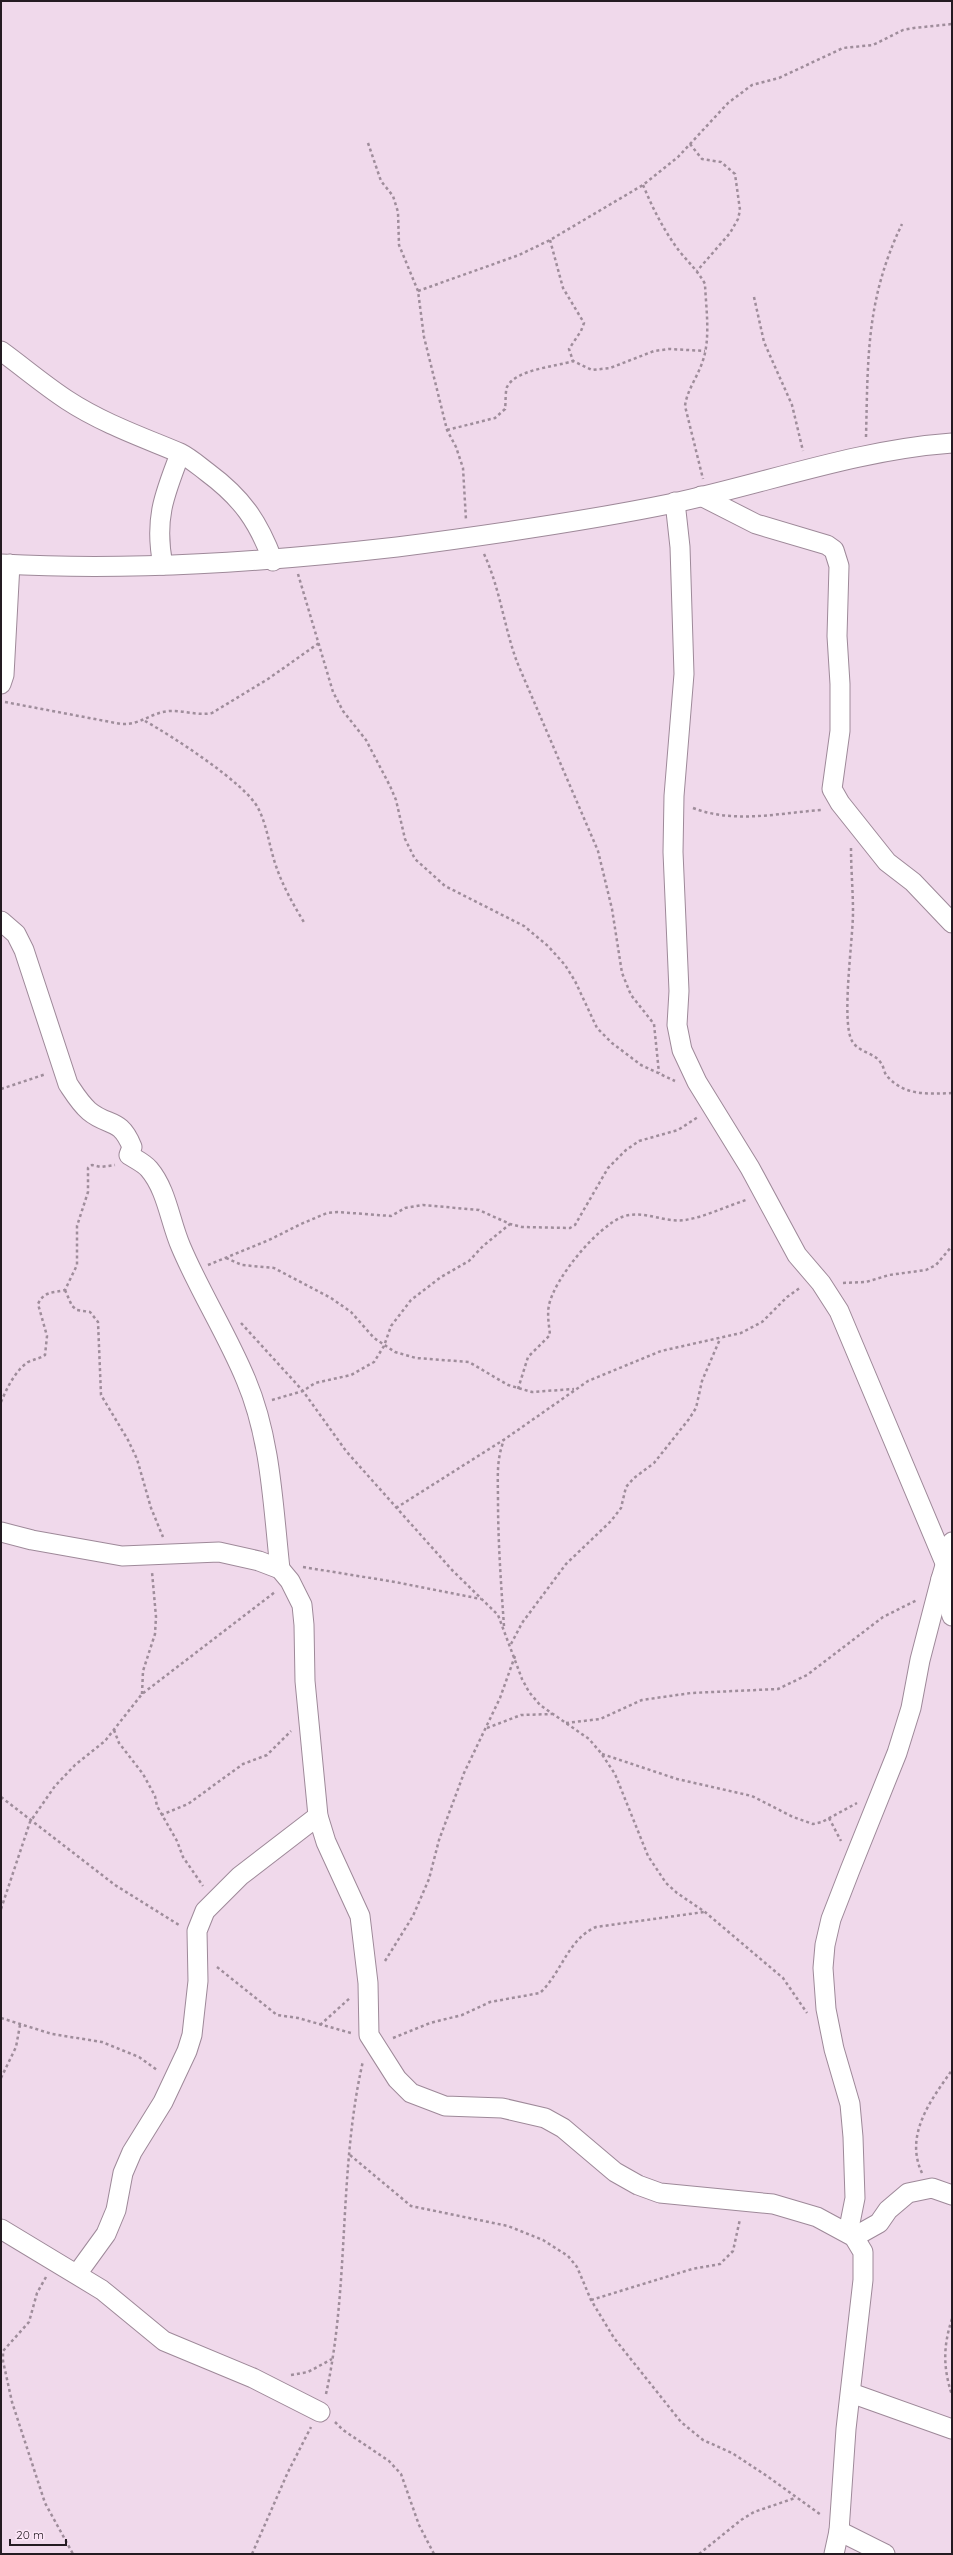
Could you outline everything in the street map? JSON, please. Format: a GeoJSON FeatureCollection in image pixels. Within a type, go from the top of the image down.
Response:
{"type":"FeatureCollection","features":[{"type":"Feature","properties":{"kind":"street"},"geometry":{"type":"LineString","coordinates":[[1,351],[67,400],[140,438],[180,454],[238,497],[263,534],[273,561]]}},
{"type":"Feature","properties":{"kind":"street"},"geometry":{"type":"LineString","coordinates":[[1,684],[4,675],[5,564],[107,567],[273,561],[472,538],[675,502],[865,454],[910,446],[952,443]]}},
{"type":"Feature","properties":{"kind":"street"},"geometry":{"type":"LineString","coordinates":[[163,565],[158,530],[164,500],[180,454]]}},
{"type":"Feature","properties":{"kind":"street"},"geometry":{"type":"LineString","coordinates":[[704,495],[756,524],[827,545],[838,556],[840,731],[832,789],[887,862],[913,882],[952,923]]}},
{"type":"Feature","properties":{"kind":"street"},"geometry":{"type":"LineString","coordinates":[[675,502],[680,547],[684,674],[674,796],[673,897],[679,991],[676,1025],[682,1050],[701,1088],[797,1255],[819,1280],[839,1311],[941,1579],[952,1616]]}},
{"type":"Feature","properties":{"kind":"street"},"geometry":{"type":"LineString","coordinates":[[1,921],[16,934],[24,950],[68,1084],[86,1108],[124,1131],[132,1147],[129,1155],[149,1168],[159,1187],[180,1247],[246,1380],[257,1410],[268,1461],[283,1571],[302,1605],[304,1625],[305,1681],[310,1712],[314,1794],[318,1816],[326,1842],[360,1916],[368,1983],[371,2040],[397,2078],[411,2093],[426,2100],[445,2106],[502,2108],[545,2118],[563,2128],[616,2172],[638,2185],[660,2193],[756,2201],[792,2208],[851,2235],[863,2252],[863,2280],[846,2429],[839,2531],[834,2554]]}},
{"type":"Feature","properties":{"kind":"street"},"geometry":{"type":"LineString","coordinates":[[1,1532],[32,1540],[122,1556],[218,1552],[259,1561],[283,1571]]}},
{"type":"Feature","properties":{"kind":"street"},"geometry":{"type":"LineString","coordinates":[[851,2235],[855,2198],[853,2137],[850,2104],[834,2049],[826,2009],[823,1968],[825,1945],[834,1912],[882,1793],[911,1708],[920,1660],[952,1542]]}},
{"type":"Feature","properties":{"kind":"street"},"geometry":{"type":"LineString","coordinates":[[77,2274],[106,2234],[116,2210],[123,2173],[132,2152],[175,2080],[192,2035],[198,1981],[197,1945],[199,1922],[207,1907],[260,1860],[318,1816]]}},
{"type":"Feature","properties":{"kind":"street"},"geometry":{"type":"LineString","coordinates":[[851,2235],[878,2223],[898,2200],[908,2193],[932,2188],[952,2195]]}},
{"type":"Feature","properties":{"kind":"street"},"geometry":{"type":"LineString","coordinates":[[1,2229],[54,2263],[77,2274],[102,2290],[164,2341],[253,2378],[327,2406]]}},
{"type":"Feature","properties":{"kind":"street"},"geometry":{"type":"LineString","coordinates":[[851,2393],[952,2429]]}},
{"type":"Feature","properties":{"kind":"street"},"geometry":{"type":"LineString","coordinates":[[839,2531],[885,2554]]}},
{"type":"Feature","properties":{"kind":"path"},"geometry":{"type":"LineString","coordinates":[[418,291],[519,255],[550,240],[643,185],[690,144],[728,103],[752,85],[779,78],[843,48],[873,45],[903,30],[952,24]]}},
{"type":"Feature","properties":{"kind":"path"},"geometry":{"type":"LineString","coordinates":[[368,143],[381,181],[394,196],[398,212],[399,245],[418,291],[424,336],[447,430],[456,447],[463,468],[472,538],[495,583],[506,633],[517,662],[598,851],[612,909],[622,973],[631,995],[654,1024],[659,1073]]}},
{"type":"Feature","properties":{"kind":"path"},"geometry":{"type":"LineString","coordinates":[[690,144],[702,159],[721,162],[735,174],[740,210],[730,233],[697,271]]}},
{"type":"Feature","properties":{"kind":"path"},"geometry":{"type":"LineString","coordinates":[[643,185],[661,224],[682,255],[697,271],[705,284],[705,351],[702,364],[686,396],[685,406],[704,495]]}},
{"type":"Feature","properties":{"kind":"path"},"geometry":{"type":"LineString","coordinates":[[865,454],[870,322],[881,275],[902,224]]}},
{"type":"Feature","properties":{"kind":"path"},"geometry":{"type":"LineString","coordinates":[[550,240],[563,288],[584,323],[581,331],[569,349],[573,361]]}},
{"type":"Feature","properties":{"kind":"path"},"geometry":{"type":"LineString","coordinates":[[754,297],[764,342],[792,405],[806,469]]}},
{"type":"Feature","properties":{"kind":"path"},"geometry":{"type":"LineString","coordinates":[[447,430],[495,418],[506,409],[507,388],[514,378],[527,372],[556,367],[573,361],[592,370],[610,368],[654,351],[669,349],[705,351]]}},
{"type":"Feature","properties":{"kind":"path"},"geometry":{"type":"LineString","coordinates":[[293,559],[334,692],[342,711],[366,740],[390,786],[396,800],[405,839],[415,859],[445,886],[524,926],[548,946],[575,981],[598,1028],[612,1043],[642,1065],[659,1073],[701,1088]]}},
{"type":"Feature","properties":{"kind":"path"},"geometry":{"type":"LineString","coordinates":[[1,702],[36,706],[121,724],[134,724],[144,721],[157,713],[171,711],[203,715],[212,713],[268,679],[319,643]]}},
{"type":"Feature","properties":{"kind":"path"},"geometry":{"type":"LineString","coordinates":[[144,721],[181,743],[249,794],[258,808],[266,828],[283,885],[305,924]]}},
{"type":"Feature","properties":{"kind":"path"},"geometry":{"type":"LineString","coordinates":[[674,796],[690,807],[718,816],[851,815],[850,845],[853,910],[847,999],[848,1030],[853,1043],[865,1052],[875,1056],[882,1063],[886,1076],[907,1091],[918,1094],[952,1094]]}},
{"type":"Feature","properties":{"kind":"path"},"geometry":{"type":"LineString","coordinates":[[1,1089],[19,1085],[62,1068]]}},
{"type":"Feature","properties":{"kind":"path"},"geometry":{"type":"LineString","coordinates":[[201,1269],[253,1248],[327,1213],[338,1212],[391,1216],[405,1208],[423,1205],[479,1210],[510,1224],[570,1228],[574,1225],[608,1168],[626,1150],[639,1141],[678,1130],[698,1117],[716,1114]]}},
{"type":"Feature","properties":{"kind":"path"},"geometry":{"type":"LineString","coordinates":[[129,1155],[117,1165],[101,1167],[92,1165],[88,1168],[88,1192],[77,1226],[77,1265],[65,1290],[72,1306],[77,1310],[90,1312],[98,1322],[101,1395],[128,1440],[137,1459],[162,1554],[151,1579],[156,1618],[155,1634],[143,1671],[142,1694]]}},
{"type":"Feature","properties":{"kind":"path"},"geometry":{"type":"LineString","coordinates":[[518,1389],[528,1357],[550,1335],[547,1315],[554,1292],[571,1265],[606,1226],[622,1217],[635,1214],[686,1220],[763,1194]]}},
{"type":"Feature","properties":{"kind":"path"},"geometry":{"type":"LineString","coordinates":[[257,1410],[273,1400],[303,1391],[315,1383],[344,1377],[374,1362],[384,1346],[391,1326],[411,1300],[441,1277],[469,1261],[483,1246],[510,1224]]}},
{"type":"Feature","properties":{"kind":"path"},"geometry":{"type":"LineString","coordinates":[[396,1508],[505,1440],[574,1388],[661,1351],[720,1339],[741,1333],[762,1322],[787,1297],[819,1280],[866,1282],[889,1275],[926,1270],[936,1265],[952,1246]]}},
{"type":"Feature","properties":{"kind":"path"},"geometry":{"type":"LineString","coordinates":[[226,1258],[242,1265],[274,1268],[331,1298],[351,1312],[384,1346],[395,1352],[416,1358],[469,1362],[518,1389],[541,1393],[574,1388]]}},
{"type":"Feature","properties":{"kind":"path"},"geometry":{"type":"LineString","coordinates":[[1,1402],[8,1385],[28,1362],[40,1359],[45,1354],[47,1336],[38,1304],[41,1298],[47,1293],[65,1290]]}},
{"type":"Feature","properties":{"kind":"path"},"geometry":{"type":"LineString","coordinates":[[238,1320],[303,1391],[342,1446],[396,1508],[452,1570],[498,1615],[515,1656],[522,1679],[529,1692],[552,1714],[588,1739],[601,1753],[615,1774],[648,1856],[657,1871],[677,1893],[705,1912],[783,1978],[808,2015]]}},
{"type":"Feature","properties":{"kind":"path"},"geometry":{"type":"LineString","coordinates":[[510,1644],[522,1623],[566,1564],[612,1521],[621,1508],[626,1487],[634,1478],[654,1463],[689,1419],[696,1408],[702,1381],[720,1339]]}},
{"type":"Feature","properties":{"kind":"path"},"geometry":{"type":"LineString","coordinates":[[504,1628],[498,1536],[498,1482],[499,1454],[505,1440]]}},
{"type":"Feature","properties":{"kind":"path"},"geometry":{"type":"LineString","coordinates":[[1,1909],[30,1822],[64,1775],[105,1741],[142,1694],[283,1571],[482,1599]]}},
{"type":"Feature","properties":{"kind":"path"},"geometry":{"type":"LineString","coordinates":[[566,1723],[600,1719],[642,1700],[691,1693],[778,1689],[807,1675],[898,1608],[918,1599],[941,1579]]}},
{"type":"Feature","properties":{"kind":"path"},"geometry":{"type":"LineString","coordinates":[[320,2025],[368,1983],[396,1945],[413,1916],[429,1879],[439,1840],[461,1780],[475,1745],[487,1728],[500,1698],[515,1656]]}},
{"type":"Feature","properties":{"kind":"path"},"geometry":{"type":"LineString","coordinates":[[161,1815],[188,1804],[243,1764],[267,1755],[310,1712]]}},
{"type":"Feature","properties":{"kind":"path"},"geometry":{"type":"LineString","coordinates":[[487,1728],[521,1715],[552,1714]]}},
{"type":"Feature","properties":{"kind":"path"},"geometry":{"type":"LineString","coordinates":[[114,1730],[119,1743],[152,1790],[161,1815],[177,1841],[182,1857],[208,1894],[207,1907]]}},
{"type":"Feature","properties":{"kind":"path"},"geometry":{"type":"LineString","coordinates":[[601,1753],[677,1779],[752,1796],[813,1824],[822,1822],[846,1808],[882,1793]]}},
{"type":"Feature","properties":{"kind":"path"},"geometry":{"type":"LineString","coordinates":[[1,1797],[30,1822],[115,1885],[179,1925],[215,1966],[271,2012],[371,2040],[462,2015],[490,2002],[540,1993],[563,1965],[571,1946],[589,1930],[596,1927],[705,1912]]}},
{"type":"Feature","properties":{"kind":"path"},"geometry":{"type":"LineString","coordinates":[[1,2018],[20,2025],[116,2046],[139,2057],[155,2069],[175,2080]]}},
{"type":"Feature","properties":{"kind":"path"},"geometry":{"type":"LineString","coordinates":[[1,2078],[16,2047],[20,2025]]}},
{"type":"Feature","properties":{"kind":"path"},"geometry":{"type":"LineString","coordinates":[[252,2554],[288,2472],[327,2406],[342,2276],[350,2155],[361,2072],[371,2040]]}},
{"type":"Feature","properties":{"kind":"path"},"geometry":{"type":"LineString","coordinates":[[932,2188],[919,2166],[916,2155],[917,2137],[921,2120],[952,2070]]}},
{"type":"Feature","properties":{"kind":"path"},"geometry":{"type":"LineString","coordinates":[[350,2155],[411,2206],[508,2226],[526,2232],[568,2256],[576,2267],[591,2300],[614,2338],[681,2422],[698,2436],[732,2453],[820,2515],[839,2531]]}},
{"type":"Feature","properties":{"kind":"path"},"geometry":{"type":"LineString","coordinates":[[591,2300],[692,2269],[720,2264],[733,2251],[738,2222],[756,2201]]}},
{"type":"Feature","properties":{"kind":"path"},"geometry":{"type":"LineString","coordinates":[[54,2263],[37,2293],[28,2322],[3,2351],[2,2360],[12,2402],[45,2503],[73,2554]]}},
{"type":"Feature","properties":{"kind":"path"},"geometry":{"type":"LineString","coordinates":[[952,2319],[945,2339],[944,2359],[947,2380],[952,2395]]}},
{"type":"Feature","properties":{"kind":"path"},"geometry":{"type":"LineString","coordinates":[[288,2375],[308,2372],[332,2358]]}},
{"type":"Feature","properties":{"kind":"path"},"geometry":{"type":"LineString","coordinates":[[327,2406],[343,2430],[389,2461],[401,2474],[419,2524],[434,2554]]}},
{"type":"Feature","properties":{"kind":"path"},"geometry":{"type":"LineString","coordinates":[[700,2554],[741,2520],[754,2512],[796,2498]]}}]}
